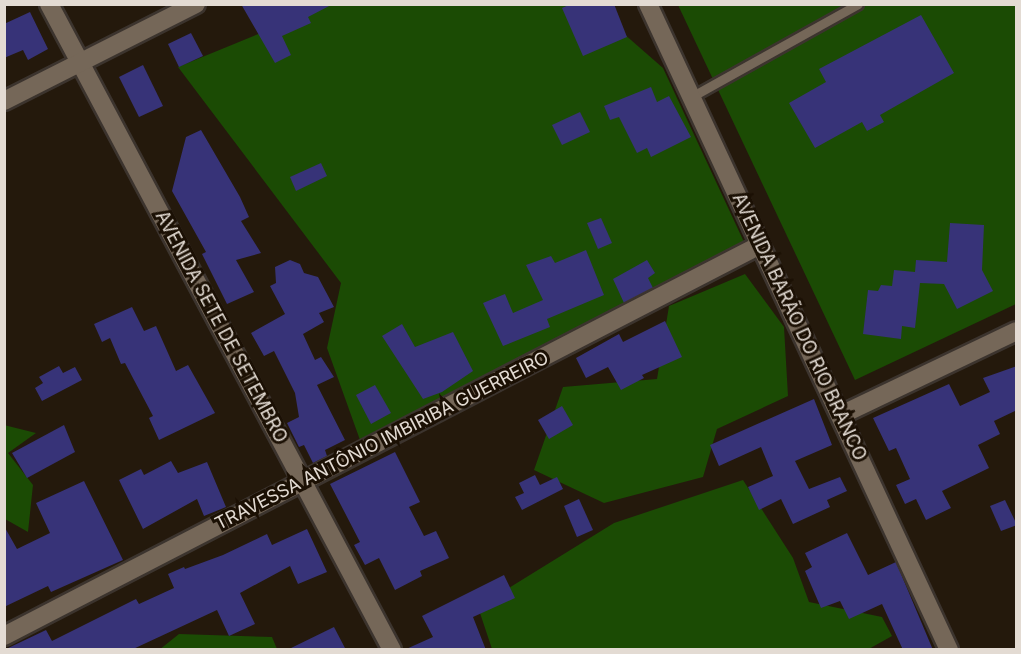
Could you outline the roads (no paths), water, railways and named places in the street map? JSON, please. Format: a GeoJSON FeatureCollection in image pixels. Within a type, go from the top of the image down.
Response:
{"type":"FeatureCollection","features":[{"type":"Feature","properties":{"kind":"street","name":"AVENIDA SETE DE SETEMBRO"},"geometry":{"type":"LineString","coordinates":[[49,4],[392,650]]}},
{"type":"Feature","properties":{"kind":"street"},"geometry":{"type":"LineString","coordinates":[[4,101],[196,4]]}},
{"type":"Feature","properties":{"kind":"street","name":"AVENIDA BARÃO DO RIO BRANCO"},"geometry":{"type":"LineString","coordinates":[[648,4],[949,650]]}},
{"type":"Feature","properties":{"kind":"street","name":"TRAVESSA ANTÔNIO IMBIRIBA GUERREIRO"},"geometry":{"type":"LineString","coordinates":[[4,636],[760,245]]}},
{"type":"Feature","properties":{"kind":"street"},"geometry":{"type":"LineString","coordinates":[[841,415],[1017,331]]}},
{"type":"Feature","properties":{"kind":"lane"},"geometry":{"type":"LineString","coordinates":[[691,96],[858,4]]}}]}
